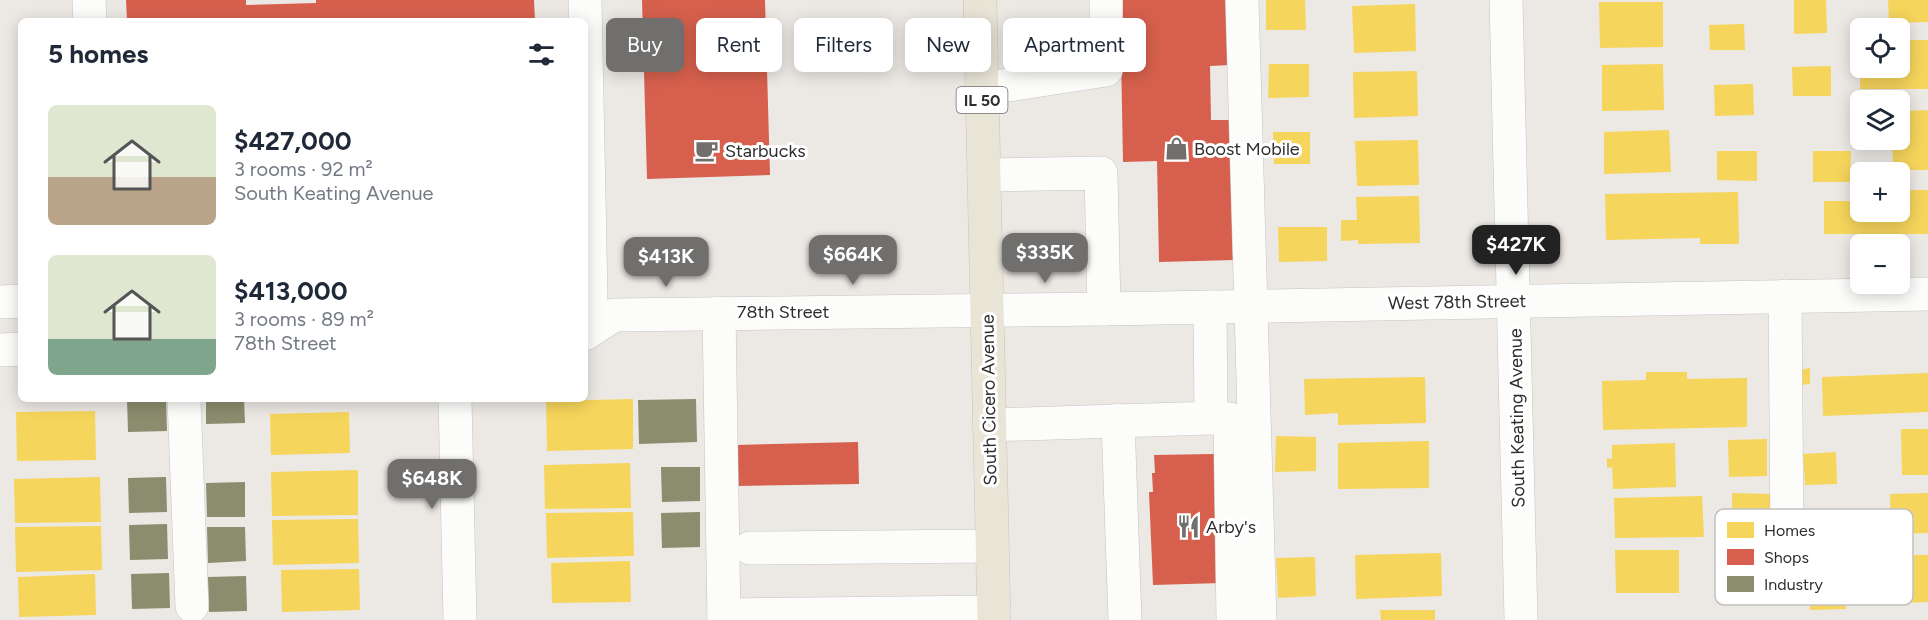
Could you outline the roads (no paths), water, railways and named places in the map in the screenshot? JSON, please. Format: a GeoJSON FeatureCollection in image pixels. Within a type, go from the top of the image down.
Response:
{"type":"FeatureCollection","features":[{"type":"Feature","properties":{"kind":"main road","name":"South Cicero Avenue"},"geometry":{"type":"LineString","coordinates":[[980,0],[994,616]]}},
{"type":"Feature","properties":{"kind":"street"},"geometry":{"type":"LineString","coordinates":[[89,0],[90,18]]}},
{"type":"Feature","properties":{"kind":"street"},"geometry":{"type":"LineString","coordinates":[[585,0],[586,18]]}},
{"type":"Feature","properties":{"kind":"street"},"geometry":{"type":"LineString","coordinates":[[981,89],[1106,70],[1106,0]]}},
{"type":"Feature","properties":{"kind":"street"},"geometry":{"type":"LineString","coordinates":[[1242,0],[1260,620]]}},
{"type":"Feature","properties":{"kind":"street","name":"South Keating Avenue"},"geometry":{"type":"LineString","coordinates":[[1506,0],[1521,620]]}},
{"type":"Feature","properties":{"kind":"street"},"geometry":{"type":"LineString","coordinates":[[588,76],[597,304],[588,326]]}},
{"type":"Feature","properties":{"kind":"street"},"geometry":{"type":"LineString","coordinates":[[984,175],[1101,173],[1104,309]]}},
{"type":"Feature","properties":{"kind":"street","name":"West 78th Street"},"geometry":{"type":"LineString","coordinates":[[987,310],[1928,294]]}},
{"type":"Feature","properties":{"kind":"street"},"geometry":{"type":"LineString","coordinates":[[1785,296],[1787,509]]}},
{"type":"Feature","properties":{"kind":"street"},"geometry":{"type":"LineString","coordinates":[[0,302],[18,301]]}},
{"type":"Feature","properties":{"kind":"street","name":"78th Street"},"geometry":{"type":"LineString","coordinates":[[597,304],[719,313],[987,310]]}},
{"type":"Feature","properties":{"kind":"street"},"geometry":{"type":"LineString","coordinates":[[1210,307],[1211,418]]}},
{"type":"Feature","properties":{"kind":"street"},"geometry":{"type":"LineString","coordinates":[[719,313],[724,617],[994,616]]}},
{"type":"Feature","properties":{"kind":"street"},"geometry":{"type":"LineString","coordinates":[[0,350],[18,349]]}},
{"type":"Feature","properties":{"kind":"street"},"geometry":{"type":"LineString","coordinates":[[184,402],[192,606]]}},
{"type":"Feature","properties":{"kind":"street"},"geometry":{"type":"LineString","coordinates":[[455,402],[460,620]]}},
{"type":"Feature","properties":{"kind":"street"},"geometry":{"type":"LineString","coordinates":[[989,424],[1230,419],[1233,620]]}},
{"type":"Feature","properties":{"kind":"street"},"geometry":{"type":"LineString","coordinates":[[1118,420],[1125,620]]}},
{"type":"Feature","properties":{"kind":"street"},"geometry":{"type":"LineString","coordinates":[[750,548],[992,546]]}},
{"type":"Feature","properties":{"kind":"place","name":"Boost Mobile"},"geometry":{"type":"Point","coordinates":[1176,149]}},
{"type":"Feature","properties":{"kind":"place","name":"Starbucks"},"geometry":{"type":"Point","coordinates":[707,151]}},
{"type":"Feature","properties":{"kind":"place","name":"Arby's"},"geometry":{"type":"Point","coordinates":[1188,527]}}]}
